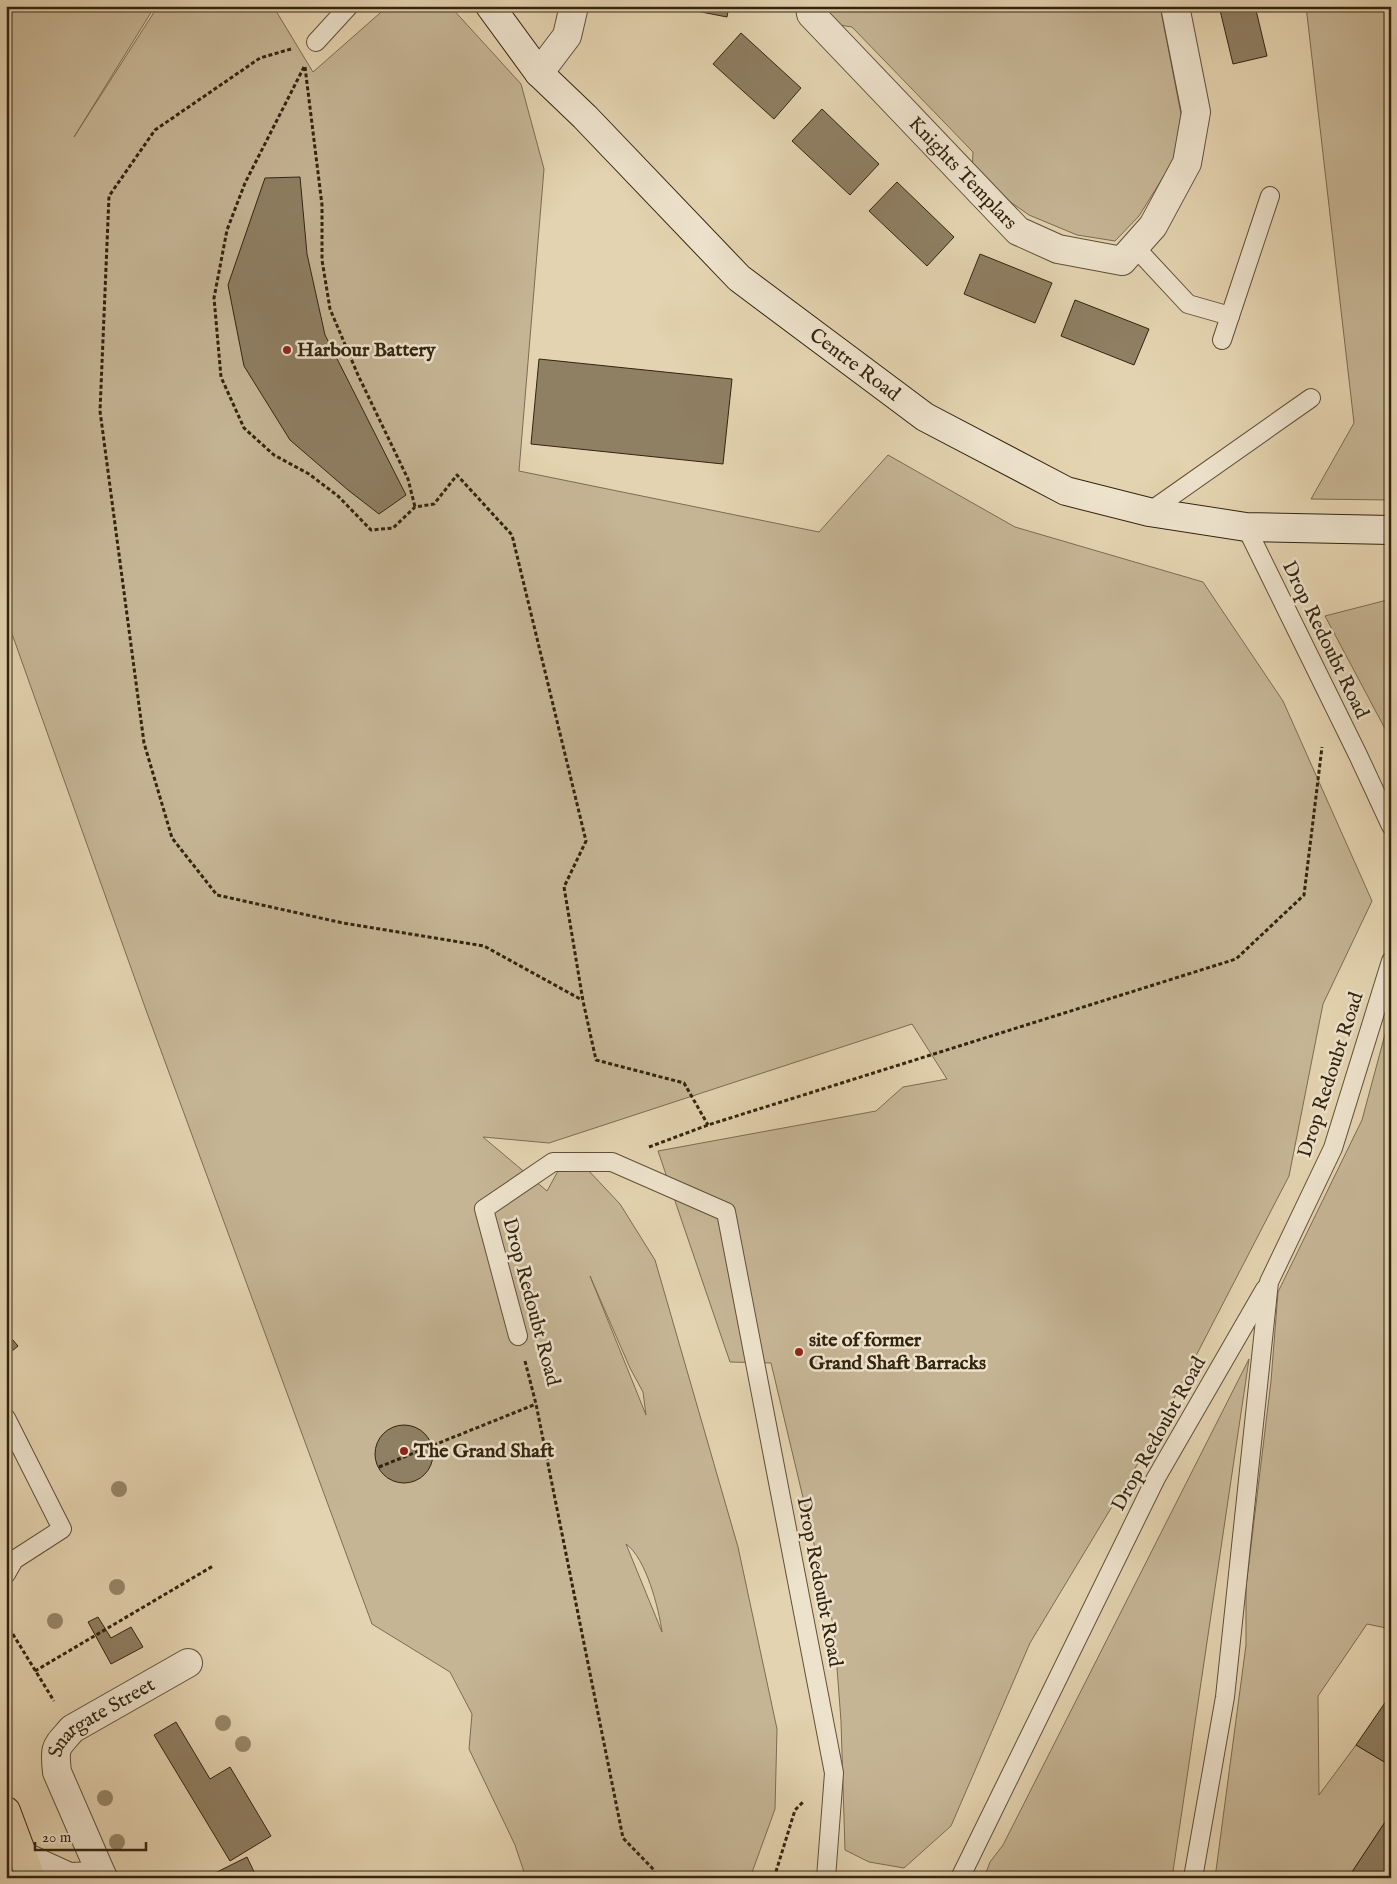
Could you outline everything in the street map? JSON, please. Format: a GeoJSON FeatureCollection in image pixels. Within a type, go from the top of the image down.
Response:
{"type":"FeatureCollection","features":[{"type":"Feature","properties":{"kind":"highway","name":"Snargate Street"},"geometry":{"type":"LineString","coordinates":[[6,1811],[27,1867]]}},
{"type":"Feature","properties":{"kind":"street","name":"Centre Road"},"geometry":{"type":"LineString","coordinates":[[490,6],[539,73],[585,117],[739,278],[925,418],[1066,491],[1149,512],[1246,527],[1391,530]]}},
{"type":"Feature","properties":{"kind":"street"},"geometry":{"type":"LineString","coordinates":[[539,73],[567,36],[574,6]]}},
{"type":"Feature","properties":{"kind":"street","name":"Knights Templars"},"geometry":{"type":"LineString","coordinates":[[810,6],[811,14],[1018,231],[1058,248],[1122,261],[1152,226],[1186,164],[1196,112],[1175,6]]}},
{"type":"Feature","properties":{"kind":"street","name":"Snargate Street"},"geometry":{"type":"LineString","coordinates":[[27,1867],[69,1876],[102,1877],[58,1772],[55,1755],[60,1742],[72,1729],[188,1663]]}},
{"type":"Feature","properties":{"kind":"lane"},"geometry":{"type":"LineString","coordinates":[[316,42],[349,6]]}},
{"type":"Feature","properties":{"kind":"lane"},"geometry":{"type":"LineString","coordinates":[[1222,340],[1270,196]]}},
{"type":"Feature","properties":{"kind":"lane"},"geometry":{"type":"LineString","coordinates":[[1134,246],[1188,304],[1230,316]]}},
{"type":"Feature","properties":{"kind":"lane"},"geometry":{"type":"LineString","coordinates":[[1149,512],[1311,398]]}},
{"type":"Feature","properties":{"kind":"lane","name":"Drop Redoubt Road"},"geometry":{"type":"LineString","coordinates":[[1246,527],[1391,826]]}},
{"type":"Feature","properties":{"kind":"lane","name":"Drop Redoubt Road"},"geometry":{"type":"LineString","coordinates":[[960,1878],[1156,1478],[1269,1282],[1333,1148],[1391,961]]}},
{"type":"Feature","properties":{"kind":"lane","name":"Drop Redoubt Road"},"geometry":{"type":"LineString","coordinates":[[518,1336],[484,1209],[553,1162],[612,1162],[726,1212],[834,1773],[826,1878]]}},
{"type":"Feature","properties":{"kind":"lane","name":"Drop Redoubt Road"},"geometry":{"type":"LineString","coordinates":[[1193,1878],[1225,1697],[1269,1282]]}},
{"type":"Feature","properties":{"kind":"lane"},"geometry":{"type":"LineString","coordinates":[[6,1418],[62,1528],[9,1564]]}},
{"type":"Feature","properties":{"kind":"path"},"geometry":{"type":"LineString","coordinates":[[316,42],[260,58],[155,130],[108,196],[100,411],[144,743],[172,838],[217,895],[343,923],[484,946],[583,1000]]}},
{"type":"Feature","properties":{"kind":"path"},"geometry":{"type":"LineString","coordinates":[[415,507],[408,479],[358,375],[330,309],[322,260],[322,205],[305,67],[245,182],[226,230],[214,298],[221,377],[244,428],[274,455],[309,474],[338,496],[372,530],[392,528],[415,507],[434,504],[457,475],[512,535],[586,841],[564,887],[583,1000],[596,1060],[684,1083],[708,1125]]}},
{"type":"Feature","properties":{"kind":"path"},"geometry":{"type":"LineString","coordinates":[[612,1162],[708,1125],[1236,959],[1304,895],[1329,695]]}},
{"type":"Feature","properties":{"kind":"path","name":"Drop Redoubt Road"},"geometry":{"type":"LineString","coordinates":[[518,1336],[536,1404],[623,1838],[654,1870],[654,1878]]}},
{"type":"Feature","properties":{"kind":"path"},"geometry":{"type":"LineString","coordinates":[[379,1467],[536,1404]]}},
{"type":"Feature","properties":{"kind":"path"},"geometry":{"type":"LineString","coordinates":[[35,1671],[213,1566]]}},
{"type":"Feature","properties":{"kind":"path"},"geometry":{"type":"LineString","coordinates":[[6,1623],[72,1729]]}},
{"type":"Feature","properties":{"kind":"path"},"geometry":{"type":"LineString","coordinates":[[774,1878],[795,1810],[834,1773]]}},
{"type":"Feature","properties":{"kind":"shaded area"},"geometry":{"type":"Polygon","coordinates":[[[6,6],[155,6],[74,137],[158,6],[273,6],[313,72],[388,6],[450,6],[521,84],[544,169],[519,471],[819,532],[888,455],[1015,527],[1203,582],[1283,701],[1372,901],[1323,1004],[1289,1176],[1155,1435],[1030,1643],[951,1826],[904,1868],[869,1862],[845,1850],[841,1721],[834,1628],[771,1363],[730,1362],[658,1151],[876,1111],[903,1087],[947,1079],[912,1024],[549,1143],[483,1137],[547,1191],[558,1171],[588,1170],[620,1204],[655,1260],[738,1547],[777,1729],[775,1809],[750,1878],[526,1878],[515,1845],[469,1749],[472,1714],[450,1672],[372,1624],[146,1010],[6,617],[6,406],[11,396],[6,371],[6,6]],[[590,1276],[646,1415],[643,1392],[630,1368],[590,1276]],[[626,1544],[662,1632],[655,1598],[645,1572],[640,1560],[626,1544]]]}},
{"type":"Feature","properties":{"kind":"shaded area"},"geometry":{"type":"Polygon","coordinates":[[[816,6],[1160,6],[1181,114],[1175,158],[1139,216],[1115,241],[1077,235],[1029,215],[972,175],[973,152],[852,27],[827,23],[816,6]]]}},
{"type":"Feature","properties":{"kind":"shaded area"},"geometry":{"type":"Polygon","coordinates":[[[1306,6],[1391,6],[1391,500],[1311,499],[1354,423],[1306,6]]]}},
{"type":"Feature","properties":{"kind":"shaded area"},"geometry":{"type":"Polygon","coordinates":[[[1391,599],[1391,740],[1325,616],[1391,599]]]}},
{"type":"Feature","properties":{"kind":"shaded area"},"geometry":{"type":"Polygon","coordinates":[[[1391,1012],[1391,1629],[1367,1624],[1318,1696],[1319,1795],[1356,1745],[1391,1766],[1391,1813],[1348,1878],[1215,1878],[1246,1645],[1246,1587],[1271,1381],[1278,1292],[1362,1120],[1391,1012]]]}},
{"type":"Feature","properties":{"kind":"shaded area"},"geometry":{"type":"Polygon","coordinates":[[[1249,1359],[1172,1878],[984,1878],[990,1862],[1003,1845],[1249,1359]]]}},
{"type":"Feature","properties":{"kind":"building"},"geometry":{"type":"Polygon","coordinates":[[[692,6],[729,6],[727,17],[691,10],[692,6]]]}},
{"type":"Feature","properties":{"kind":"building"},"geometry":{"type":"Polygon","coordinates":[[[1219,6],[1255,6],[1267,56],[1233,64],[1219,6]]]}},
{"type":"Feature","properties":{"kind":"building"},"geometry":{"type":"Polygon","coordinates":[[[741,33],[801,88],[774,119],[713,64],[741,33]]]}},
{"type":"Feature","properties":{"kind":"building"},"geometry":{"type":"Polygon","coordinates":[[[822,109],[879,164],[850,195],[792,141],[822,109]]]}},
{"type":"Feature","properties":{"kind":"building","name":"Harbour Battery"},"geometry":{"type":"Polygon","coordinates":[[[300,177],[307,254],[325,335],[406,495],[379,514],[290,440],[244,366],[228,285],[265,178],[300,177]]]}},
{"type":"Feature","properties":{"kind":"building"},"geometry":{"type":"Polygon","coordinates":[[[897,182],[954,237],[927,266],[869,211],[897,182]]]}},
{"type":"Feature","properties":{"kind":"building"},"geometry":{"type":"Polygon","coordinates":[[[980,254],[1052,283],[1035,323],[964,294],[980,254]]]}},
{"type":"Feature","properties":{"kind":"building"},"geometry":{"type":"Polygon","coordinates":[[[1075,300],[1149,329],[1134,365],[1061,336],[1075,300]]]}},
{"type":"Feature","properties":{"kind":"building"},"geometry":{"type":"Polygon","coordinates":[[[539,359],[732,379],[723,464],[531,444],[539,359]]]}},
{"type":"Feature","properties":{"kind":"building"},"geometry":{"type":"Polygon","coordinates":[[[6,1332],[18,1346],[6,1356],[6,1332]]]}},
{"type":"Feature","properties":{"kind":"building","name":"The Grand Shaft"},"geometry":{"type":"Polygon","coordinates":[[[404,1425],[420,1430],[428,1438],[433,1454],[428,1470],[420,1478],[404,1483],[388,1478],[380,1470],[375,1454],[380,1438],[388,1430],[404,1425]]]}},
{"type":"Feature","properties":{"kind":"building"},"geometry":{"type":"Polygon","coordinates":[[[98,1617],[111,1638],[131,1627],[143,1647],[111,1664],[88,1622],[98,1617]]]}},
{"type":"Feature","properties":{"kind":"building"},"geometry":{"type":"Polygon","coordinates":[[[1391,1694],[1391,1766],[1356,1745],[1391,1694]]]}},
{"type":"Feature","properties":{"kind":"building"},"geometry":{"type":"Polygon","coordinates":[[[176,1722],[210,1779],[230,1767],[271,1836],[230,1861],[154,1735],[176,1722]]]}},
{"type":"Feature","properties":{"kind":"building"},"geometry":{"type":"Polygon","coordinates":[[[1391,1813],[1391,1878],[1348,1878],[1391,1813]]]}},
{"type":"Feature","properties":{"kind":"building"},"geometry":{"type":"Polygon","coordinates":[[[247,1857],[257,1878],[205,1878],[247,1857]]]}},
{"type":"Feature","properties":{"kind":"place","name":"Harbour Battery"},"geometry":{"type":"Point","coordinates":[287,350]}},
{"type":"Feature","properties":{"kind":"place","name":"site of former Grand Shaft Barracks"},"geometry":{"type":"Point","coordinates":[799,1352]}},
{"type":"Feature","properties":{"kind":"place","name":"The Grand Shaft"},"geometry":{"type":"Point","coordinates":[404,1451]}}]}
